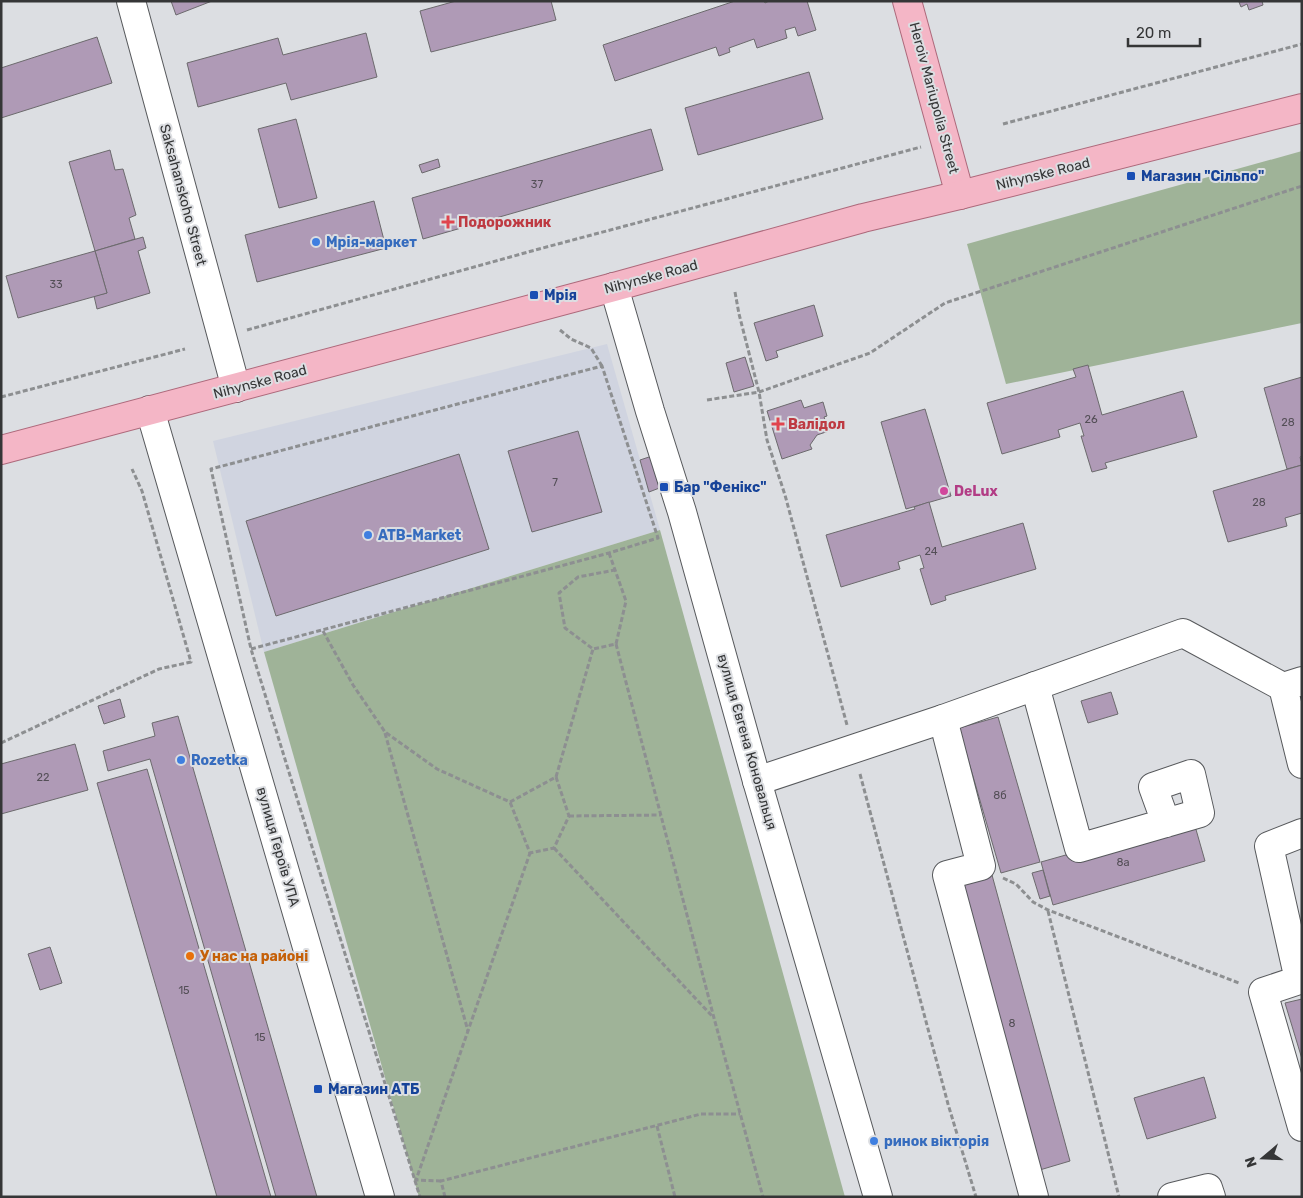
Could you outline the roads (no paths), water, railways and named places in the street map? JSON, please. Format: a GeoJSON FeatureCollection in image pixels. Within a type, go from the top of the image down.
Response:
{"type":"FeatureCollection","features":[{"type":"Feature","properties":{"kind":"main road","name":"Heroiv Mariupolia Street"},"geometry":{"type":"LineString","coordinates":[[907,1],[960,195]]}},
{"type":"Feature","properties":{"kind":"main road","name":"Nihynske Road"},"geometry":{"type":"LineString","coordinates":[[1,450],[614,288],[863,218],[1302,108]]}},
{"type":"Feature","properties":{"kind":"street","name":"Saksahanskoho Street"},"geometry":{"type":"LineString","coordinates":[[131,1],[236,388]]}},
{"type":"Feature","properties":{"kind":"street","name":"вулиця Євгена Коновальця"},"geometry":{"type":"LineString","coordinates":[[614,288],[682,512],[757,781],[878,1197]]}},
{"type":"Feature","properties":{"kind":"street","name":"вулиця Героїв УПА"},"geometry":{"type":"LineString","coordinates":[[150,410],[380,1197]]}},
{"type":"Feature","properties":{"kind":"street"},"geometry":{"type":"LineString","coordinates":[[757,781],[943,719],[1183,633],[1292,684],[1302,764]]}},
{"type":"Feature","properties":{"kind":"street"},"geometry":{"type":"LineString","coordinates":[[1035,686],[1079,848],[1166,823]]}},
{"type":"Feature","properties":{"kind":"street"},"geometry":{"type":"LineString","coordinates":[[943,719],[982,866],[947,876],[1034,1197]]}},
{"type":"Feature","properties":{"kind":"street"},"geometry":{"type":"LineString","coordinates":[[1302,833],[1269,846],[1299,980],[1263,992],[1302,1126]]}},
{"type":"Feature","properties":{"kind":"street"},"geometry":{"type":"LineString","coordinates":[[1172,1197],[1208,1188],[1211,1197]]}},
{"type":"Feature","properties":{"kind":"place","name":"Магазин \"Сільпо\""},"geometry":{"type":"Point","coordinates":[1131,176]}},
{"type":"Feature","properties":{"kind":"place","name":"Подорожник"},"geometry":{"type":"Point","coordinates":[448,222]}},
{"type":"Feature","properties":{"kind":"place","name":"Мрія-маркет"},"geometry":{"type":"Point","coordinates":[316,242]}},
{"type":"Feature","properties":{"kind":"place","name":"Мрія"},"geometry":{"type":"Point","coordinates":[534,295]}},
{"type":"Feature","properties":{"kind":"place","name":"Валідол"},"geometry":{"type":"Point","coordinates":[778,424]}},
{"type":"Feature","properties":{"kind":"place","name":"Бар \"Фенікс\""},"geometry":{"type":"Point","coordinates":[664,487]}},
{"type":"Feature","properties":{"kind":"place","name":"DeLux"},"geometry":{"type":"Point","coordinates":[944,491]}},
{"type":"Feature","properties":{"kind":"place","name":"ATB-Market"},"geometry":{"type":"Point","coordinates":[368,535]}},
{"type":"Feature","properties":{"kind":"place","name":"Rozetka"},"geometry":{"type":"Point","coordinates":[181,760]}},
{"type":"Feature","properties":{"kind":"place","name":"У нас на районі"},"geometry":{"type":"Point","coordinates":[190,956]}},
{"type":"Feature","properties":{"kind":"place","name":"Магазин АТБ"},"geometry":{"type":"Point","coordinates":[318,1089]}},
{"type":"Feature","properties":{"kind":"place","name":"ринок вікторія"},"geometry":{"type":"Point","coordinates":[874,1141]}}]}
